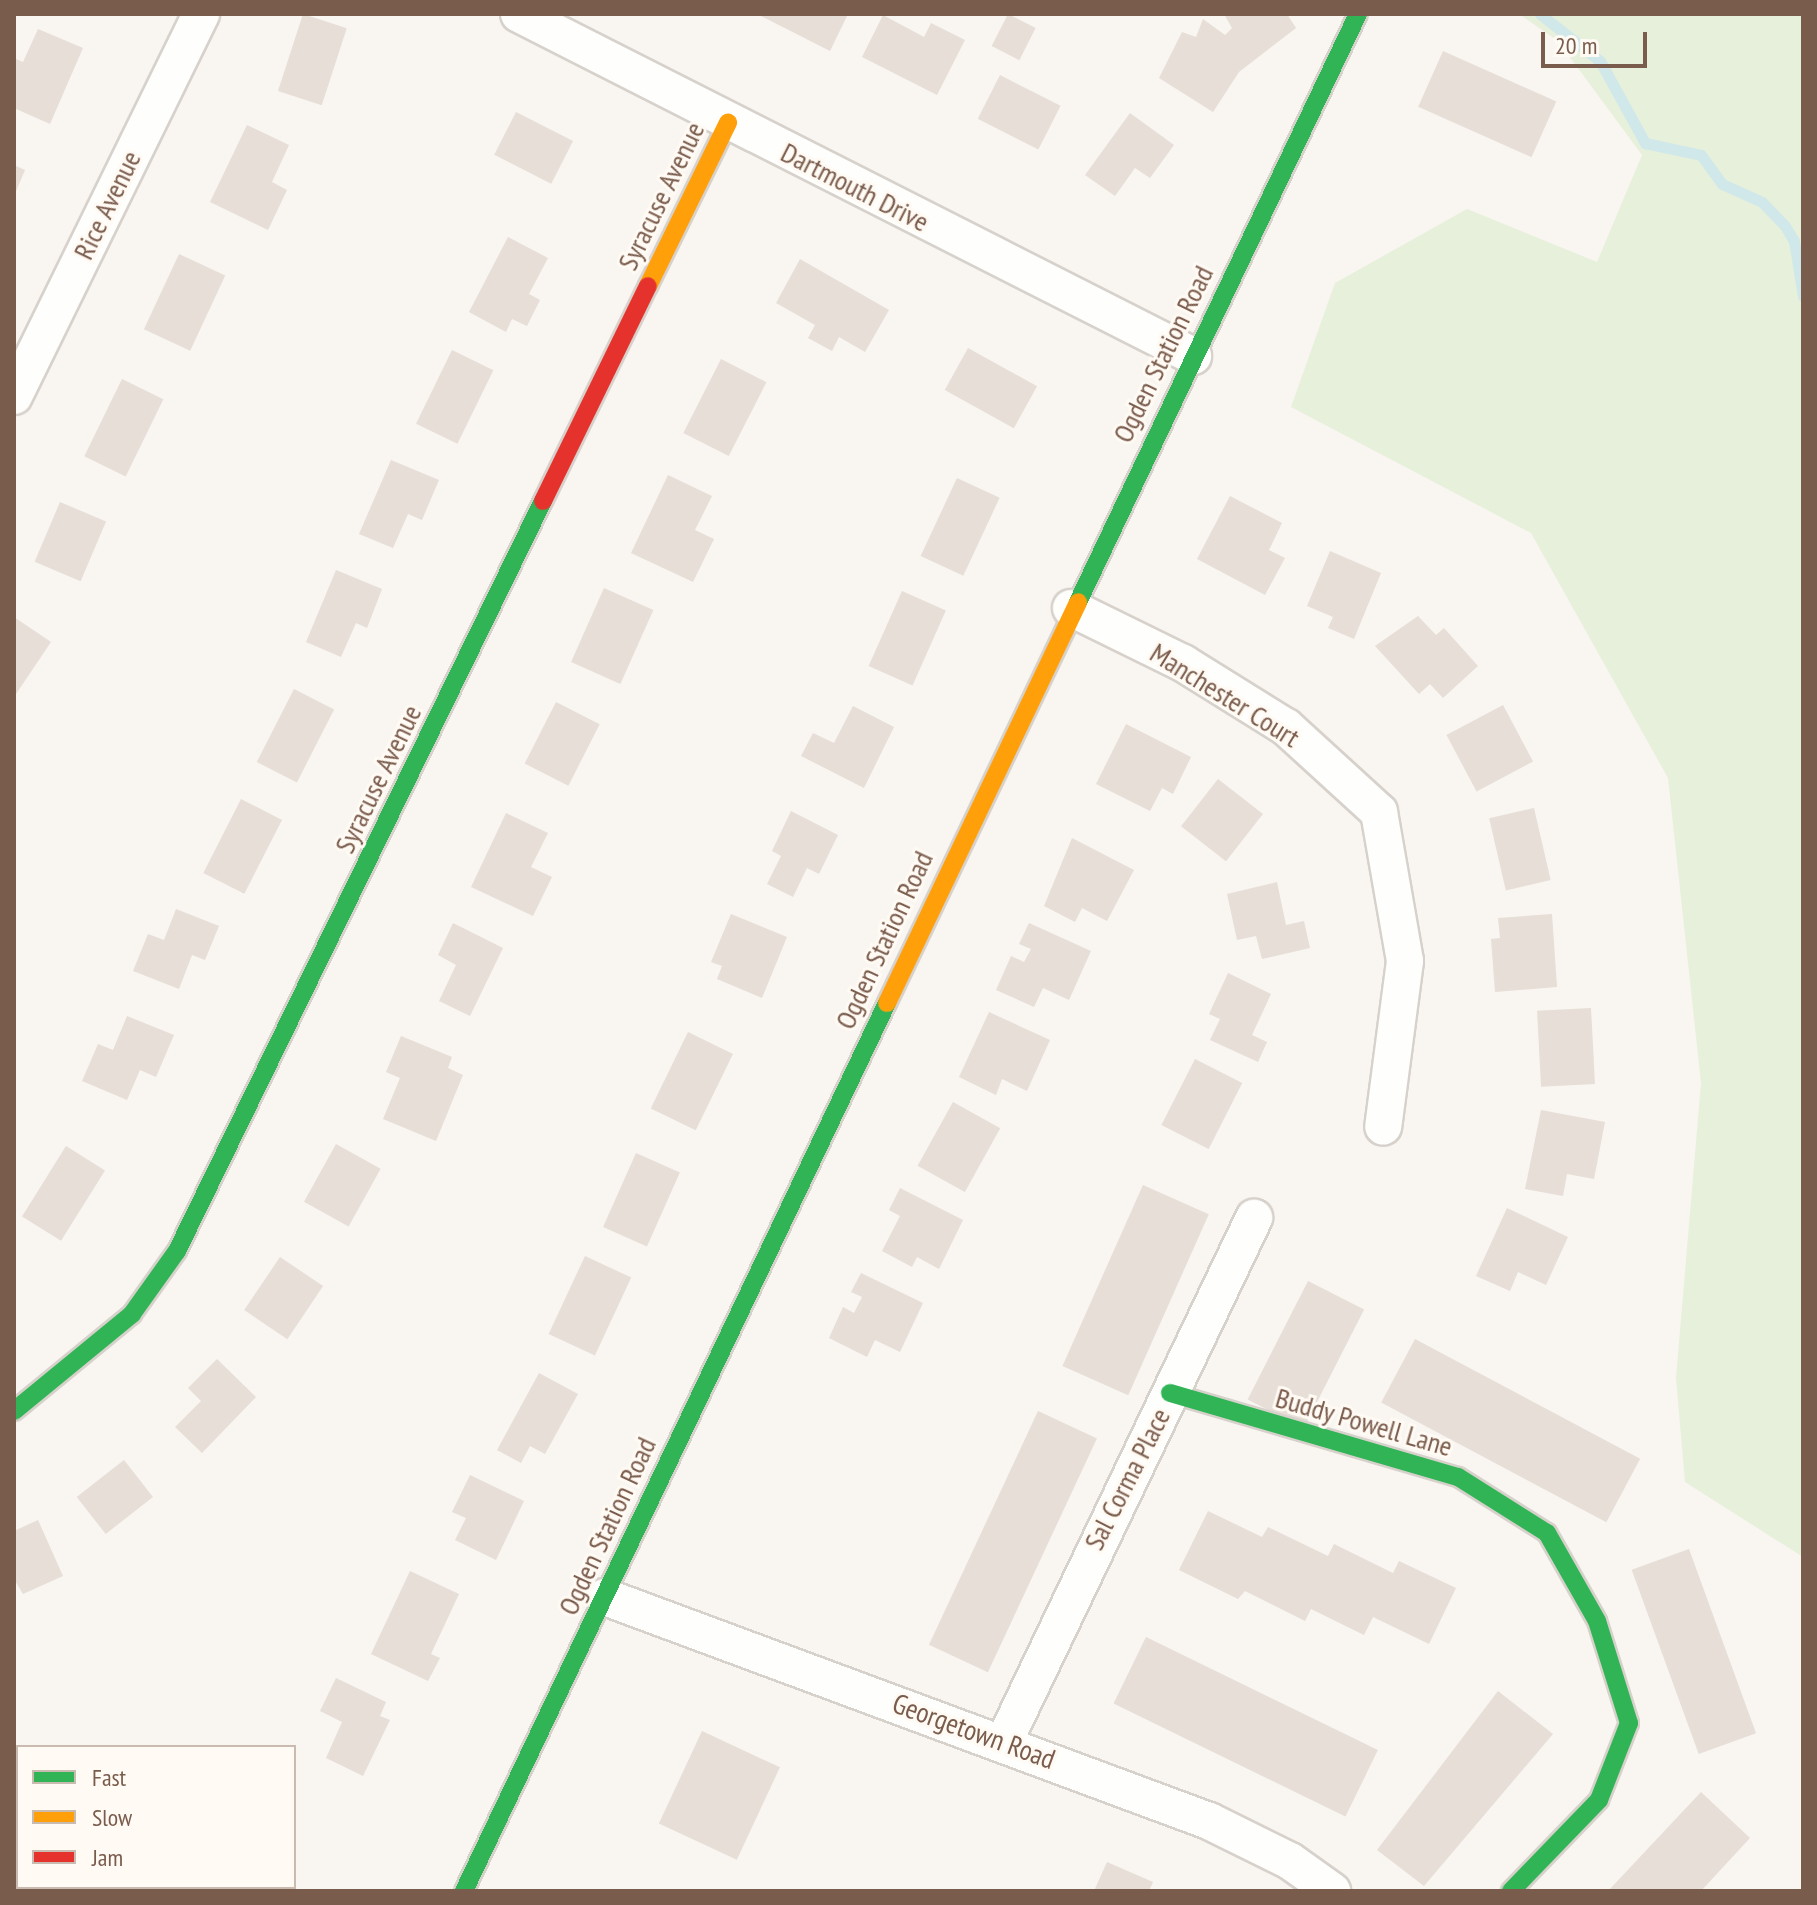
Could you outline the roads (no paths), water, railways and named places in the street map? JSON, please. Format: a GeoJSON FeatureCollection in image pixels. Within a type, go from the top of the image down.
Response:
{"type":"FeatureCollection","features":[{"type":"Feature","properties":{"kind":"street","name":"Rice Avenue"},"geometry":{"type":"LineString","coordinates":[[14,396],[201,14]]}},
{"type":"Feature","properties":{"kind":"street","name":"Dartmouth Drive"},"geometry":{"type":"LineString","coordinates":[[519,14],[728,123],[1193,356]]}},
{"type":"Feature","properties":{"kind":"street","name":"Ogden Station Road"},"geometry":{"type":"LineString","coordinates":[[464,1891],[1071,608],[1358,14]]}},
{"type":"Feature","properties":{"kind":"street","name":"Syracuse Avenue"},"geometry":{"type":"LineString","coordinates":[[14,1411],[132,1314],[177,1251],[728,123]]}},
{"type":"Feature","properties":{"kind":"street","name":"Manchester Court"},"geometry":{"type":"LineString","coordinates":[[1071,608],[1183,663],[1286,727],[1379,812],[1405,961],[1383,1127]]}},
{"type":"Feature","properties":{"kind":"street","name":"Sal Corma Place"},"geometry":{"type":"LineString","coordinates":[[1004,1742],[1254,1218]]}},
{"type":"Feature","properties":{"kind":"street","name":"Buddy Powell Lane"},"geometry":{"type":"LineString","coordinates":[[1170,1393],[1458,1477],[1547,1533],[1597,1621],[1629,1723],[1599,1800],[1511,1891]]}},
{"type":"Feature","properties":{"kind":"street","name":"Georgetown Road"},"geometry":{"type":"LineString","coordinates":[[605,1597],[1004,1742],[1209,1821],[1290,1861],[1332,1891]]}},
{"type":"Feature","properties":{"kind":"waterway"},"geometry":{"type":"LineString","coordinates":[[1540,14],[1600,61],[1645,143],[1701,155],[1722,184],[1762,202],[1785,226],[1794,241],[1803,296]]}}]}
